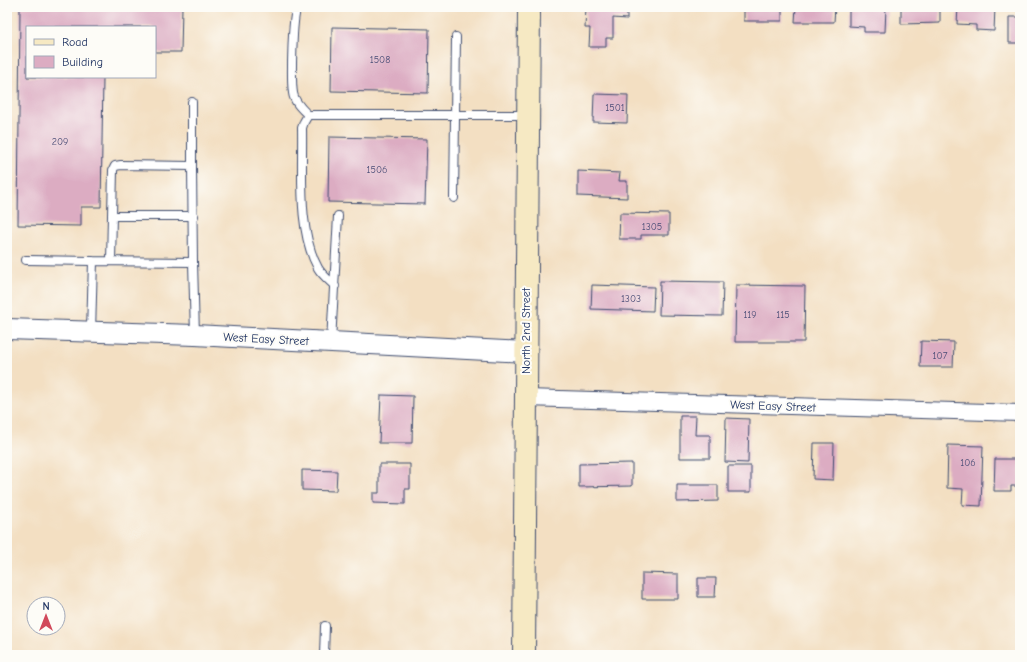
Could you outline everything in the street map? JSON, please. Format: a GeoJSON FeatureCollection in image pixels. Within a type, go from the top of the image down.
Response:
{"type":"FeatureCollection","features":[{"type":"Feature","properties":{"kind":"main road","name":"North 2nd Street"},"geometry":{"type":"LineString","coordinates":[[524,655],[529,7]]}},
{"type":"Feature","properties":{"kind":"street","name":"West Easy Street"},"geometry":{"type":"LineString","coordinates":[[7,329],[195,335],[526,352]]}},
{"type":"Feature","properties":{"kind":"street","name":"West Easy Street"},"geometry":{"type":"LineString","coordinates":[[526,398],[1020,413]]}},
{"type":"Feature","properties":{"kind":"lane"},"geometry":{"type":"LineString","coordinates":[[296,7],[294,22],[293,94],[299,107],[308,115],[527,115]]}},
{"type":"Feature","properties":{"kind":"lane"},"geometry":{"type":"LineString","coordinates":[[454,198],[456,37]]}},
{"type":"Feature","properties":{"kind":"lane"},"geometry":{"type":"LineString","coordinates":[[192,102],[195,335]]}},
{"type":"Feature","properties":{"kind":"lane"},"geometry":{"type":"LineString","coordinates":[[308,115],[302,128],[303,197],[308,247],[319,270],[335,286]]}},
{"type":"Feature","properties":{"kind":"lane"},"geometry":{"type":"LineString","coordinates":[[111,261],[113,170],[115,166],[192,166]]}},
{"type":"Feature","properties":{"kind":"lane"},"geometry":{"type":"LineString","coordinates":[[112,216],[194,216]]}},
{"type":"Feature","properties":{"kind":"lane"},"geometry":{"type":"LineString","coordinates":[[331,343],[338,216]]}},
{"type":"Feature","properties":{"kind":"lane"},"geometry":{"type":"LineString","coordinates":[[26,260],[193,262]]}},
{"type":"Feature","properties":{"kind":"lane"},"geometry":{"type":"LineString","coordinates":[[92,332],[93,261]]}},
{"type":"Feature","properties":{"kind":"lane"},"geometry":{"type":"LineString","coordinates":[[324,655],[325,626]]}},
{"type":"Feature","properties":{"kind":"building"},"geometry":{"type":"Polygon","coordinates":[[[20,7],[182,7],[181,52],[156,52],[156,26],[26,26],[26,78],[103,78],[101,207],[81,207],[81,226],[18,225],[20,7]]]}},
{"type":"Feature","properties":{"kind":"building"},"geometry":{"type":"Polygon","coordinates":[[[586,7],[627,7],[627,19],[613,18],[613,38],[606,38],[606,47],[589,47],[590,28],[585,28],[586,7]]]}},
{"type":"Feature","properties":{"kind":"building"},"geometry":{"type":"Polygon","coordinates":[[[744,7],[782,7],[782,21],[744,21],[744,7]]]}},
{"type":"Feature","properties":{"kind":"building"},"geometry":{"type":"Polygon","coordinates":[[[796,7],[835,7],[834,22],[795,22],[796,7]]]}},
{"type":"Feature","properties":{"kind":"building"},"geometry":{"type":"Polygon","coordinates":[[[849,7],[886,7],[885,32],[864,32],[864,27],[849,26],[849,7]]]}},
{"type":"Feature","properties":{"kind":"building"},"geometry":{"type":"Polygon","coordinates":[[[901,7],[940,7],[940,23],[901,24],[901,7]]]}},
{"type":"Feature","properties":{"kind":"building"},"geometry":{"type":"Polygon","coordinates":[[[958,7],[995,7],[994,31],[976,30],[976,25],[957,24],[958,7]]]}},
{"type":"Feature","properties":{"kind":"building"},"geometry":{"type":"Polygon","coordinates":[[[1009,17],[1020,17],[1020,43],[1009,43],[1009,17]]]}},
{"type":"Feature","properties":{"kind":"building"},"geometry":{"type":"Polygon","coordinates":[[[332,27],[429,29],[428,93],[331,91],[332,27]]]}},
{"type":"Feature","properties":{"kind":"building"},"geometry":{"type":"Polygon","coordinates":[[[594,94],[628,95],[627,123],[593,122],[594,94]]]}},
{"type":"Feature","properties":{"kind":"building"},"geometry":{"type":"Polygon","coordinates":[[[329,137],[427,139],[425,204],[328,202],[329,137]]]}},
{"type":"Feature","properties":{"kind":"building"},"geometry":{"type":"Polygon","coordinates":[[[578,171],[620,173],[619,181],[627,181],[627,198],[578,196],[578,171]]]}},
{"type":"Feature","properties":{"kind":"building"},"geometry":{"type":"Polygon","coordinates":[[[620,213],[669,214],[669,235],[641,235],[641,239],[619,239],[620,213]]]}},
{"type":"Feature","properties":{"kind":"building"},"geometry":{"type":"Polygon","coordinates":[[[660,281],[723,282],[722,316],[659,315],[660,281]]]}},
{"type":"Feature","properties":{"kind":"building"},"geometry":{"type":"Polygon","coordinates":[[[592,285],[654,287],[653,311],[591,309],[592,285]]]}},
{"type":"Feature","properties":{"kind":"building"},"geometry":{"type":"Polygon","coordinates":[[[736,285],[805,286],[804,342],[735,342],[736,285]]]}},
{"type":"Feature","properties":{"kind":"building"},"geometry":{"type":"Polygon","coordinates":[[[921,341],[954,342],[953,367],[920,367],[921,341]]]}},
{"type":"Feature","properties":{"kind":"building"},"geometry":{"type":"Polygon","coordinates":[[[381,395],[413,396],[412,443],[379,443],[381,395]]]}},
{"type":"Feature","properties":{"kind":"building"},"geometry":{"type":"Polygon","coordinates":[[[680,416],[696,416],[695,435],[710,435],[710,458],[680,458],[680,416]]]}},
{"type":"Feature","properties":{"kind":"building"},"geometry":{"type":"Polygon","coordinates":[[[726,418],[749,419],[748,463],[725,462],[726,418]]]}},
{"type":"Feature","properties":{"kind":"building"},"geometry":{"type":"Polygon","coordinates":[[[814,443],[834,443],[833,480],[813,479],[814,443]]]}},
{"type":"Feature","properties":{"kind":"building"},"geometry":{"type":"Polygon","coordinates":[[[948,445],[983,446],[981,506],[962,505],[963,489],[947,488],[948,445]]]}},
{"type":"Feature","properties":{"kind":"building"},"geometry":{"type":"Polygon","coordinates":[[[995,459],[1020,459],[1020,486],[1011,486],[1011,491],[994,491],[995,459]]]}},
{"type":"Feature","properties":{"kind":"building"},"geometry":{"type":"Polygon","coordinates":[[[632,463],[632,486],[579,487],[579,464],[632,463]]]}},
{"type":"Feature","properties":{"kind":"building"},"geometry":{"type":"Polygon","coordinates":[[[379,464],[410,464],[410,489],[405,489],[405,504],[373,503],[373,493],[379,493],[379,464]]]}},
{"type":"Feature","properties":{"kind":"building"},"geometry":{"type":"Polygon","coordinates":[[[728,466],[751,466],[751,492],[728,492],[728,466]]]}},
{"type":"Feature","properties":{"kind":"building"},"geometry":{"type":"Polygon","coordinates":[[[302,470],[337,471],[336,491],[302,490],[302,470]]]}},
{"type":"Feature","properties":{"kind":"building"},"geometry":{"type":"Polygon","coordinates":[[[677,485],[718,485],[718,501],[677,502],[677,485]]]}},
{"type":"Feature","properties":{"kind":"building"},"geometry":{"type":"Polygon","coordinates":[[[642,573],[678,574],[678,599],[642,599],[642,573]]]}},
{"type":"Feature","properties":{"kind":"building"},"geometry":{"type":"Polygon","coordinates":[[[698,578],[716,578],[715,597],[698,597],[698,578]]]}}]}
